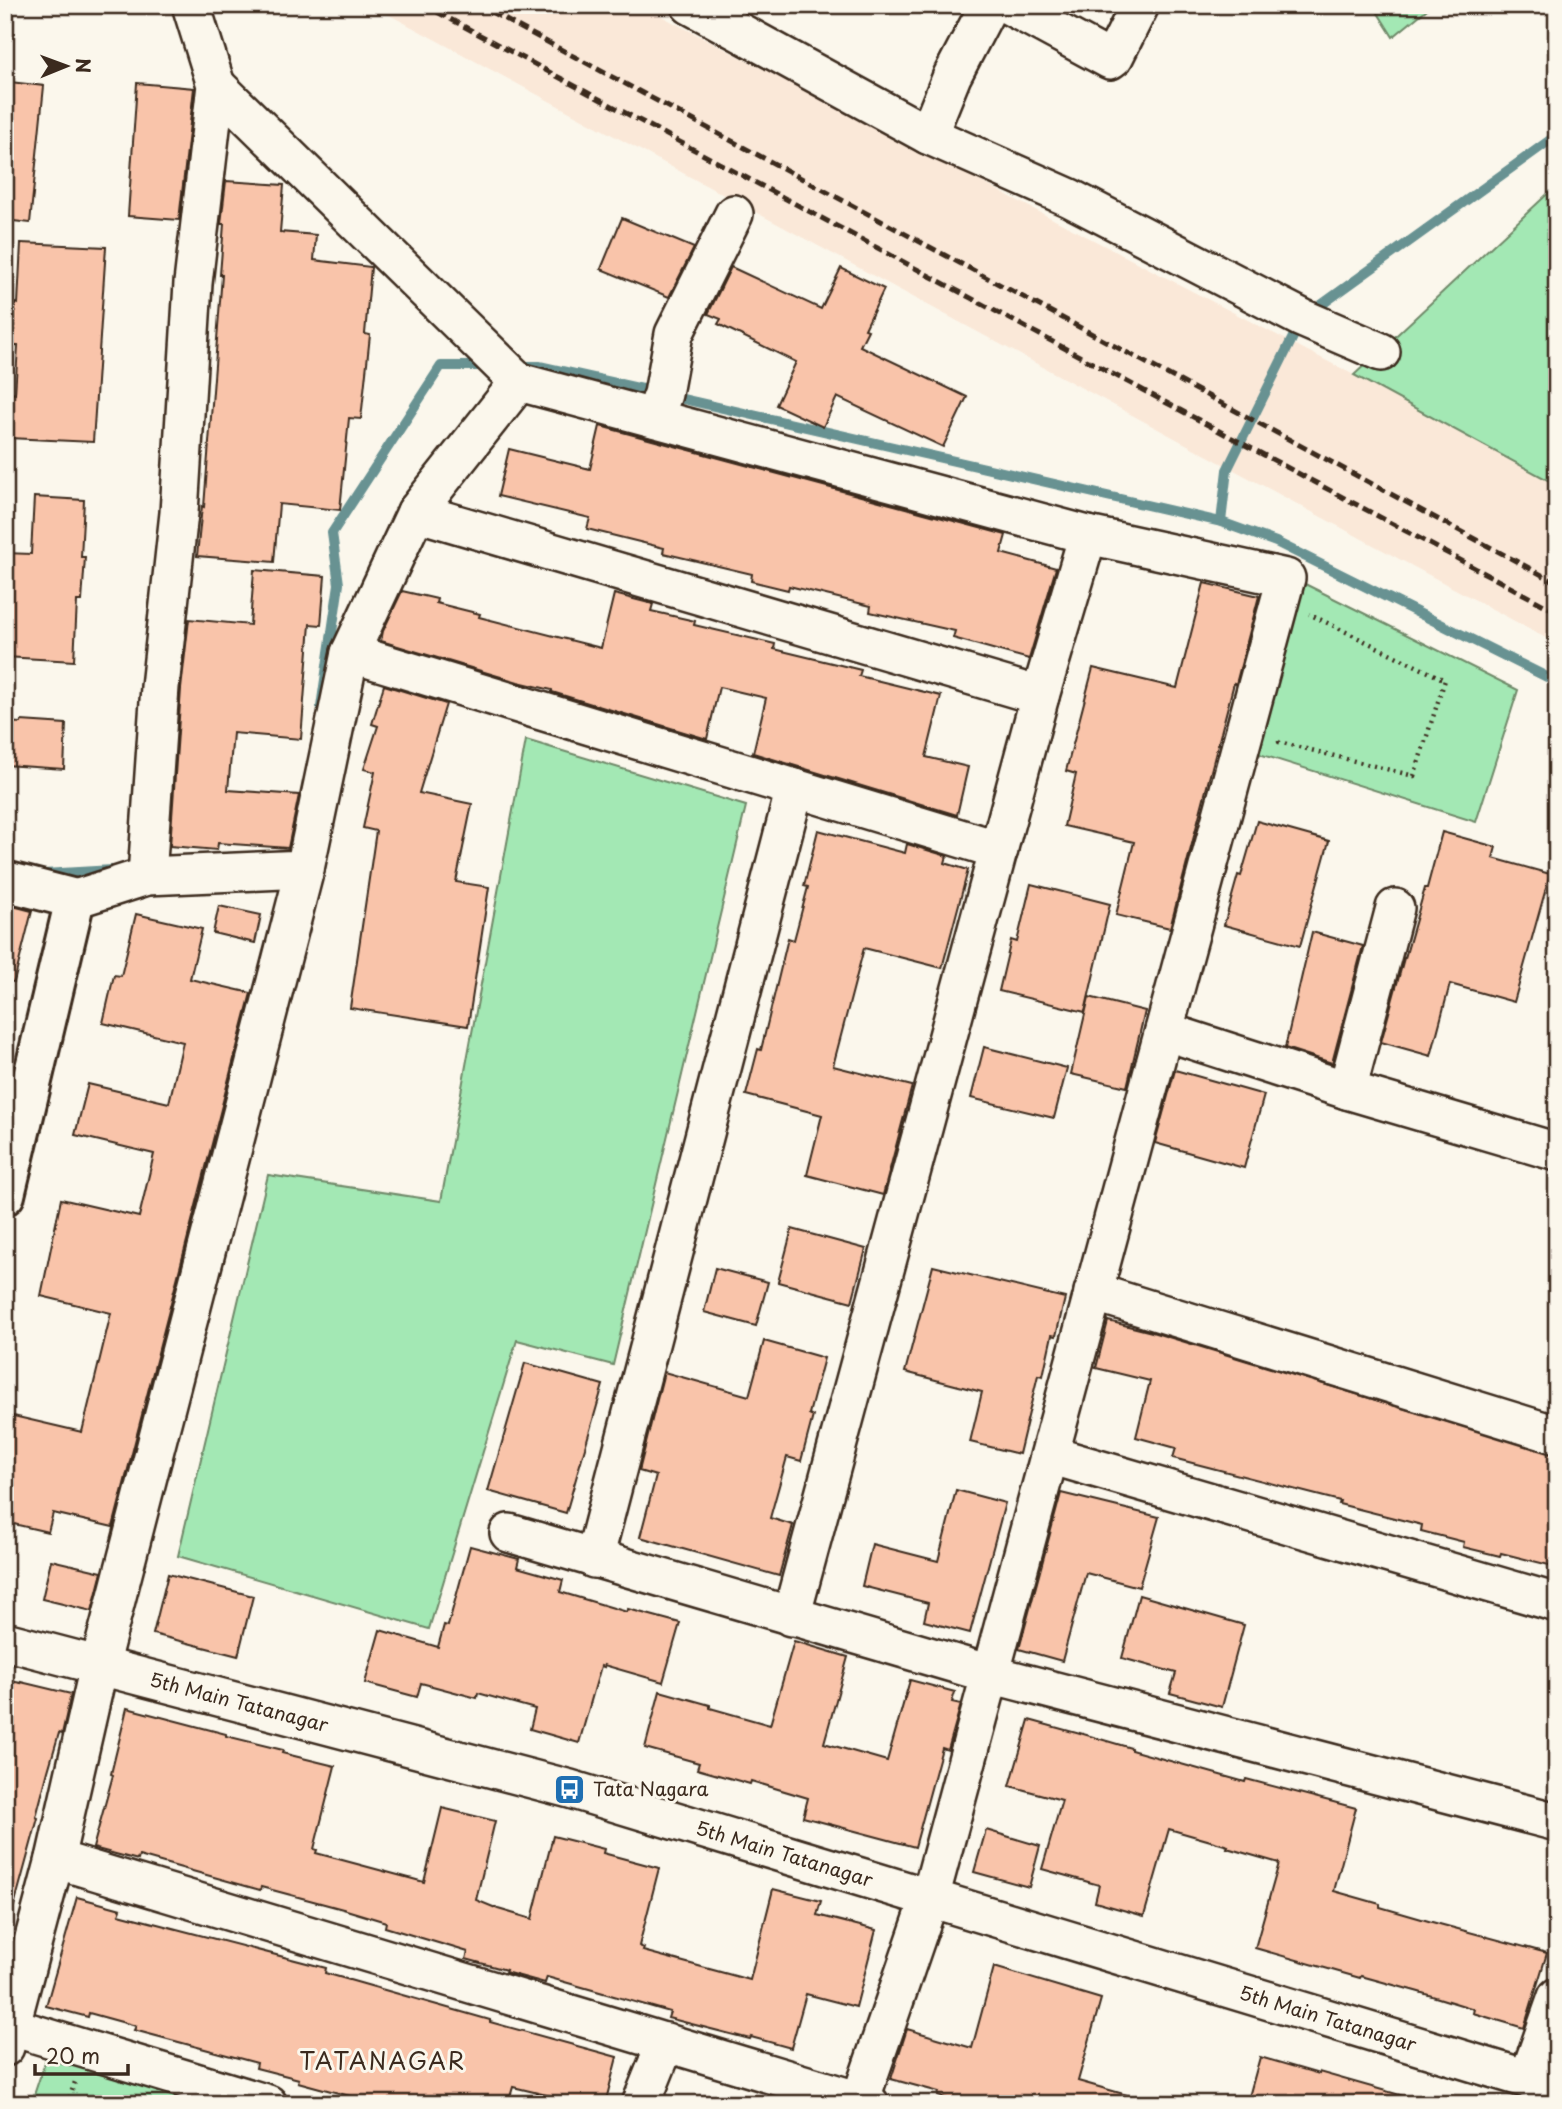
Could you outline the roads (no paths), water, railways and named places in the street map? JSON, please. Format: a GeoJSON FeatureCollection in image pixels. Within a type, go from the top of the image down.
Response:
{"type":"FeatureCollection","features":[{"type":"Feature","properties":{"kind":"street"},"geometry":{"type":"LineString","coordinates":[[146,876],[160,687],[179,513],[192,283],[216,85],[191,5]]}},
{"type":"Feature","properties":{"kind":"street"},"geometry":{"type":"LineString","coordinates":[[690,5],[928,135],[1070,198],[1302,318],[1381,352]]}},
{"type":"Feature","properties":{"kind":"street"},"geometry":{"type":"LineString","coordinates":[[928,135],[952,76],[989,5]]}},
{"type":"Feature","properties":{"kind":"street"},"geometry":{"type":"LineString","coordinates":[[1008,5],[1110,60],[1140,5]]}},
{"type":"Feature","properties":{"kind":"street"},"geometry":{"type":"LineString","coordinates":[[55,1859],[863,2103],[930,1898],[1286,578],[1088,535],[654,418],[508,371],[216,85]]}},
{"type":"Feature","properties":{"kind":"street"},"geometry":{"type":"LineString","coordinates":[[654,418],[663,394],[674,334],[734,214]]}},
{"type":"Feature","properties":{"kind":"street"},"geometry":{"type":"LineString","coordinates":[[268,2104],[8,2037],[55,1859],[99,1666],[305,869],[350,653],[416,512],[508,371]]}},
{"type":"Feature","properties":{"kind":"street"},"geometry":{"type":"LineString","coordinates":[[416,512],[1040,696]]}},
{"type":"Feature","properties":{"kind":"street"},"geometry":{"type":"LineString","coordinates":[[791,1617],[1040,696],[1088,535]]}},
{"type":"Feature","properties":{"kind":"street"},"geometry":{"type":"LineString","coordinates":[[350,653],[999,850]]}},
{"type":"Feature","properties":{"kind":"street"},"geometry":{"type":"LineString","coordinates":[[594,1559],[795,788]]}},
{"type":"Feature","properties":{"kind":"street"},"geometry":{"type":"LineString","coordinates":[[5,881],[75,899],[146,876],[305,869]]}},
{"type":"Feature","properties":{"kind":"street"},"geometry":{"type":"LineString","coordinates":[[5,1195],[75,899]]}},
{"type":"Feature","properties":{"kind":"street"},"geometry":{"type":"LineString","coordinates":[[1347,1090],[1395,908]]}},
{"type":"Feature","properties":{"kind":"street"},"geometry":{"type":"LineString","coordinates":[[1164,1031],[1347,1090],[1557,1152]]}},
{"type":"Feature","properties":{"kind":"street"},"geometry":{"type":"LineString","coordinates":[[1093,1292],[1557,1436]]}},
{"type":"Feature","properties":{"kind":"street"},"geometry":{"type":"LineString","coordinates":[[1049,1455],[1557,1603]]}},
{"type":"Feature","properties":{"kind":"street"},"geometry":{"type":"LineString","coordinates":[[509,1533],[990,1674],[1557,1822]]}},
{"type":"Feature","properties":{"kind":"street","name":"5th Main Tatanagar"},"geometry":{"type":"LineString","coordinates":[[5,1641],[559,1787],[1543,2083]]}},
{"type":"Feature","properties":{"kind":"street"},"geometry":{"type":"LineString","coordinates":[[1543,2083],[1557,1997]]}},
{"type":"Feature","properties":{"kind":"street"},"geometry":{"type":"LineString","coordinates":[[642,2104],[666,2042]]}},
{"type":"Feature","properties":{"kind":"waterway"},"geometry":{"type":"LineString","coordinates":[[1310,313],[1557,135]]}},
{"type":"Feature","properties":{"kind":"waterway"},"geometry":{"type":"LineString","coordinates":[[1221,522],[1227,470],[1300,323]]}},
{"type":"Feature","properties":{"kind":"waterway"},"geometry":{"type":"LineString","coordinates":[[321,707],[339,584],[332,533],[441,366],[487,366]]}},
{"type":"Feature","properties":{"kind":"waterway"},"geometry":{"type":"LineString","coordinates":[[516,366],[539,366],[656,392]]}},
{"type":"Feature","properties":{"kind":"waterway"},"geometry":{"type":"LineString","coordinates":[[670,396],[1221,522],[1276,542],[1557,682]]}},
{"type":"Feature","properties":{"kind":"waterway"},"geometry":{"type":"LineString","coordinates":[[44,874],[113,870]]}},
{"type":"Feature","properties":{"kind":"railway"},"geometry":{"type":"LineString","coordinates":[[424,5],[1557,612]]}},
{"type":"Feature","properties":{"kind":"railway"},"geometry":{"type":"LineString","coordinates":[[478,5],[1557,583]]}},
{"type":"Feature","properties":{"kind":"place","name":"Tata Nagara"},"geometry":{"type":"Point","coordinates":[570,1789]}},
{"type":"Feature","properties":{"kind":"district","name":"TATANAGAR"},"geometry":{"type":"Point","coordinates":[383,2062]}}]}
